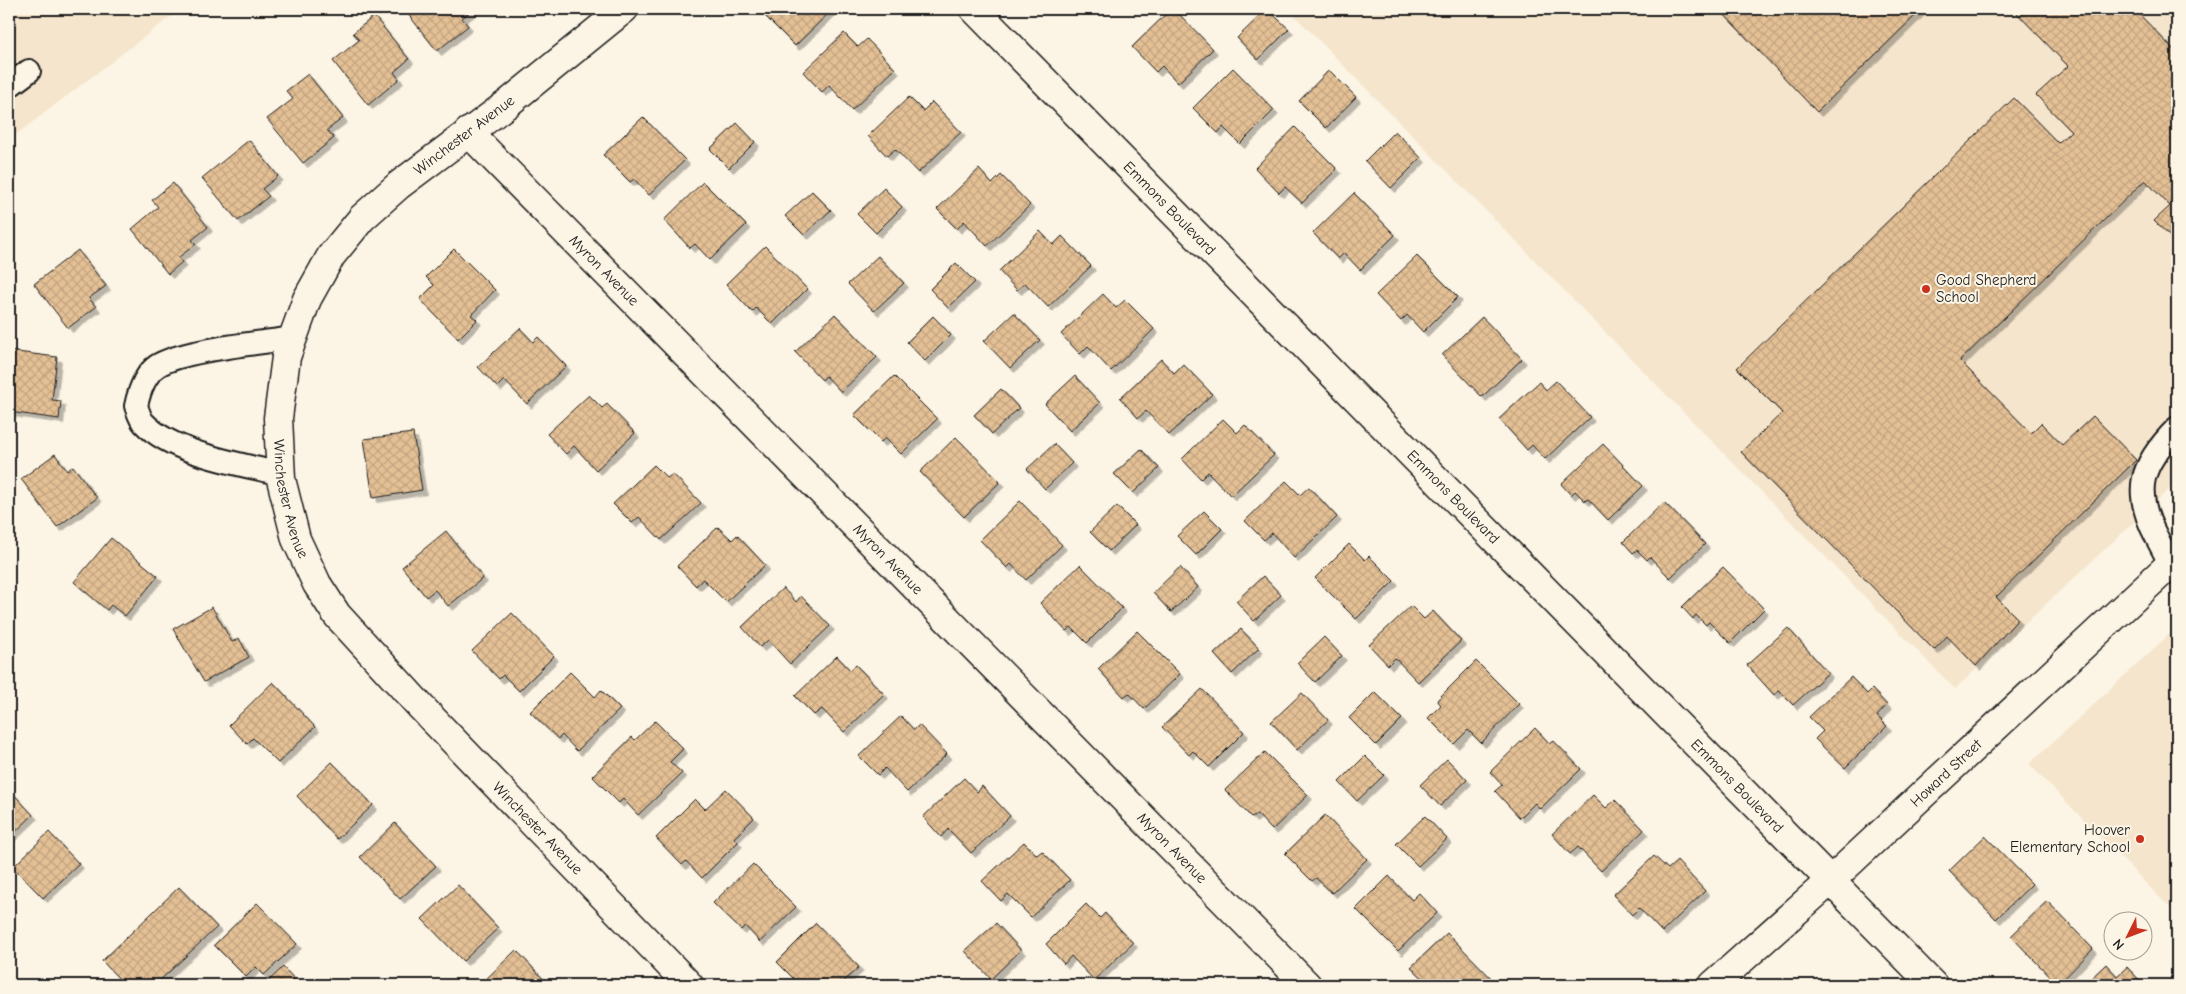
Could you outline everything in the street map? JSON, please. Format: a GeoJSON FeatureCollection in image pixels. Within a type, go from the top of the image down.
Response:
{"type":"FeatureCollection","features":[{"type":"Feature","properties":{"kind":"street","name":"Winchester Avenue"},"geometry":{"type":"LineString","coordinates":[[624,9],[507,104],[399,185],[362,218],[331,256],[307,299],[286,357],[278,418],[281,474],[296,539],[317,584],[337,615],[421,707],[689,985]]}},
{"type":"Feature","properties":{"kind":"street","name":"Emmons Boulevard"},"geometry":{"type":"LineString","coordinates":[[974,9],[1933,985]]}},
{"type":"Feature","properties":{"kind":"street","name":"Myron Avenue"},"geometry":{"type":"LineString","coordinates":[[468,132],[1307,985]]}},
{"type":"Feature","properties":{"kind":"street","name":"Howard Street"},"geometry":{"type":"LineString","coordinates":[[1713,985],[1830,881],[2175,564]]}},
{"type":"Feature","properties":{"kind":"lane"},"geometry":{"type":"LineString","coordinates":[[9,86],[29,72]]}},
{"type":"Feature","properties":{"kind":"lane"},"geometry":{"type":"LineString","coordinates":[[281,474],[201,453],[170,442],[144,423],[136,406],[141,385],[157,366],[188,355],[293,338]]}},
{"type":"Feature","properties":{"kind":"lane"},"geometry":{"type":"LineString","coordinates":[[2175,564],[2147,518],[2142,500],[2149,462],[2157,448],[2177,428]]}},
{"type":"Feature","properties":{"kind":"shaded area"},"geometry":{"type":"Polygon","coordinates":[[[9,9],[181,9],[9,140],[9,9]]]}},
{"type":"Feature","properties":{"kind":"shaded area"},"geometry":{"type":"Polygon","coordinates":[[[1288,9],[2177,9],[2177,482],[1955,689],[1288,9]]]}},
{"type":"Feature","properties":{"kind":"shaded area","name":"Hoover Elementary School"},"geometry":{"type":"Polygon","coordinates":[[[2177,627],[2177,915],[2029,764],[2177,627]]]}},
{"type":"Feature","properties":{"kind":"building"},"geometry":{"type":"Polygon","coordinates":[[[404,9],[474,9],[462,18],[468,26],[437,51],[404,9]]]}},
{"type":"Feature","properties":{"kind":"building"},"geometry":{"type":"Polygon","coordinates":[[[758,9],[833,9],[795,46],[758,9]]]}},
{"type":"Feature","properties":{"kind":"building"},"geometry":{"type":"Polygon","coordinates":[[[1171,9],[1174,9],[1213,49],[1178,83],[1162,66],[1156,72],[1132,47],[1171,9]]]}},
{"type":"Feature","properties":{"kind":"building"},"geometry":{"type":"Polygon","coordinates":[[[1267,9],[1289,29],[1258,60],[1237,38],[1267,9]]]}},
{"type":"Feature","properties":{"kind":"building"},"geometry":{"type":"Polygon","coordinates":[[[1719,9],[1922,9],[1817,112],[1719,9]]]}},
{"type":"Feature","properties":{"kind":"building","name":"Good Shepherd School"},"geometry":{"type":"Polygon","coordinates":[[[2013,9],[2134,9],[2177,53],[2177,243],[2154,221],[2170,206],[2145,180],[1960,361],[2031,433],[2041,423],[2062,445],[2093,416],[2136,460],[1996,597],[2018,619],[1976,666],[1947,636],[1934,650],[1741,452],[1782,413],[1737,368],[2014,98],[2058,143],[2071,131],[2036,95],[2068,66],[2013,9]]]}},
{"type":"Feature","properties":{"kind":"building"},"geometry":{"type":"Polygon","coordinates":[[[374,16],[409,59],[394,72],[399,79],[368,105],[333,61],[359,40],[353,33],[374,16]]]}},
{"type":"Feature","properties":{"kind":"building"},"geometry":{"type":"Polygon","coordinates":[[[844,33],[858,47],[867,39],[895,69],[852,110],[829,85],[822,92],[803,72],[844,33]]]}},
{"type":"Feature","properties":{"kind":"building"},"geometry":{"type":"Polygon","coordinates":[[[1233,68],[1274,110],[1240,144],[1223,127],[1218,133],[1193,108],[1233,68]]]}},
{"type":"Feature","properties":{"kind":"building"},"geometry":{"type":"Polygon","coordinates":[[[1329,70],[1356,97],[1326,128],[1299,101],[1329,70]]]}},
{"type":"Feature","properties":{"kind":"building"},"geometry":{"type":"Polygon","coordinates":[[[308,74],[343,118],[327,130],[334,138],[303,163],[267,119],[293,99],[286,91],[308,74]]]}},
{"type":"Feature","properties":{"kind":"building"},"geometry":{"type":"Polygon","coordinates":[[[909,97],[923,111],[932,102],[961,132],[918,173],[895,149],[887,156],[868,136],[909,97]]]}},
{"type":"Feature","properties":{"kind":"building"},"geometry":{"type":"Polygon","coordinates":[[[643,117],[685,160],[649,195],[634,179],[630,182],[603,155],[643,117]]]}},
{"type":"Feature","properties":{"kind":"building"},"geometry":{"type":"Polygon","coordinates":[[[737,123],[755,142],[729,168],[710,149],[737,123]]]}},
{"type":"Feature","properties":{"kind":"building"},"geometry":{"type":"Polygon","coordinates":[[[1295,127],[1337,169],[1302,203],[1285,187],[1279,193],[1255,168],[1295,127]]]}},
{"type":"Feature","properties":{"kind":"building"},"geometry":{"type":"Polygon","coordinates":[[[1395,131],[1421,158],[1391,188],[1365,161],[1395,131]]]}},
{"type":"Feature","properties":{"kind":"building"},"geometry":{"type":"Polygon","coordinates":[[[249,140],[278,176],[262,189],[269,196],[238,221],[202,178],[249,140]]]}},
{"type":"Feature","properties":{"kind":"building"},"geometry":{"type":"Polygon","coordinates":[[[979,169],[992,184],[1001,175],[1030,205],[987,246],[964,221],[957,229],[937,209],[979,169]]]}},
{"type":"Feature","properties":{"kind":"building"},"geometry":{"type":"Polygon","coordinates":[[[703,182],[746,225],[710,260],[695,244],[690,248],[664,220],[703,182]]]}},
{"type":"Feature","properties":{"kind":"building"},"geometry":{"type":"Polygon","coordinates":[[[173,183],[208,227],[192,240],[196,244],[179,257],[182,262],[168,274],[132,229],[158,207],[152,200],[173,183]]]}},
{"type":"Feature","properties":{"kind":"building"},"geometry":{"type":"Polygon","coordinates":[[[884,188],[902,207],[876,233],[857,214],[884,188]]]}},
{"type":"Feature","properties":{"kind":"building"},"geometry":{"type":"Polygon","coordinates":[[[812,191],[831,210],[804,235],[785,216],[812,191]]]}},
{"type":"Feature","properties":{"kind":"building"},"geometry":{"type":"Polygon","coordinates":[[[1354,193],[1395,235],[1360,270],[1344,253],[1338,259],[1313,233],[1354,193]]]}},
{"type":"Feature","properties":{"kind":"building"},"geometry":{"type":"Polygon","coordinates":[[[1040,231],[1053,245],[1062,236],[1091,266],[1048,307],[1025,283],[1017,290],[999,271],[1040,231]]]}},
{"type":"Feature","properties":{"kind":"building"},"geometry":{"type":"Polygon","coordinates":[[[765,246],[807,289],[772,324],[756,308],[752,312],[726,284],[765,246]]]}},
{"type":"Feature","properties":{"kind":"building"},"geometry":{"type":"Polygon","coordinates":[[[454,249],[495,290],[471,315],[477,320],[458,339],[420,299],[434,285],[426,277],[454,249]]]}},
{"type":"Feature","properties":{"kind":"building"},"geometry":{"type":"Polygon","coordinates":[[[78,250],[106,286],[89,298],[96,307],[68,328],[34,284],[78,250]]]}},
{"type":"Feature","properties":{"kind":"building"},"geometry":{"type":"Polygon","coordinates":[[[878,256],[904,283],[874,311],[848,284],[878,256]]]}},
{"type":"Feature","properties":{"kind":"building"},"geometry":{"type":"Polygon","coordinates":[[[1417,256],[1458,297],[1423,332],[1407,315],[1401,321],[1376,295],[1417,256]]]}},
{"type":"Feature","properties":{"kind":"building"},"geometry":{"type":"Polygon","coordinates":[[[956,263],[975,282],[948,308],[930,289],[956,263]]]}},
{"type":"Feature","properties":{"kind":"building"},"geometry":{"type":"Polygon","coordinates":[[[1103,294],[1116,308],[1125,300],[1154,329],[1111,371],[1088,346],[1080,354],[1061,334],[1103,294]]]}},
{"type":"Feature","properties":{"kind":"building"},"geometry":{"type":"Polygon","coordinates":[[[1014,313],[1040,340],[1010,368],[984,341],[1014,313]]]}},
{"type":"Feature","properties":{"kind":"building"},"geometry":{"type":"Polygon","coordinates":[[[835,314],[877,357],[841,392],[826,376],[822,380],[795,352],[835,314]]]}},
{"type":"Feature","properties":{"kind":"building"},"geometry":{"type":"Polygon","coordinates":[[[933,316],[951,335],[925,361],[907,342],[933,316]]]}},
{"type":"Feature","properties":{"kind":"building"},"geometry":{"type":"Polygon","coordinates":[[[1482,317],[1522,359],[1482,397],[1442,355],[1482,317]]]}},
{"type":"Feature","properties":{"kind":"building"},"geometry":{"type":"Polygon","coordinates":[[[520,328],[533,342],[538,337],[566,366],[527,404],[504,380],[497,387],[478,367],[520,328]]]}},
{"type":"Feature","properties":{"kind":"building"},"geometry":{"type":"Polygon","coordinates":[[[9,351],[57,357],[52,400],[61,401],[59,419],[9,412],[9,351]]]}},
{"type":"Feature","properties":{"kind":"building"},"geometry":{"type":"Polygon","coordinates":[[[1161,359],[1174,373],[1183,364],[1212,394],[1169,435],[1146,411],[1138,418],[1120,398],[1161,359]]]}},
{"type":"Feature","properties":{"kind":"building"},"geometry":{"type":"Polygon","coordinates":[[[894,376],[937,419],[901,454],[885,438],[881,442],[854,415],[894,376]]]}},
{"type":"Feature","properties":{"kind":"building"},"geometry":{"type":"Polygon","coordinates":[[[1075,376],[1100,403],[1070,431],[1045,404],[1075,376]]]}},
{"type":"Feature","properties":{"kind":"building"},"geometry":{"type":"Polygon","coordinates":[[[1556,381],[1590,417],[1545,459],[1532,445],[1527,450],[1499,419],[1539,382],[1546,390],[1556,381]]]}},
{"type":"Feature","properties":{"kind":"building"},"geometry":{"type":"Polygon","coordinates":[[[1001,389],[1019,408],[992,434],[974,415],[1001,389]]]}},
{"type":"Feature","properties":{"kind":"building"},"geometry":{"type":"Polygon","coordinates":[[[589,395],[602,408],[607,404],[635,433],[596,470],[574,446],[566,454],[547,434],[589,395]]]}},
{"type":"Feature","properties":{"kind":"building"},"geometry":{"type":"Polygon","coordinates":[[[1223,419],[1237,433],[1245,425],[1274,455],[1231,496],[1208,472],[1201,479],[1182,459],[1223,419]]]}},
{"type":"Feature","properties":{"kind":"building"},"geometry":{"type":"Polygon","coordinates":[[[413,433],[422,490],[373,498],[364,439],[413,433]]]}},
{"type":"Feature","properties":{"kind":"building"},"geometry":{"type":"Polygon","coordinates":[[[956,437],[1000,482],[964,517],[920,472],[956,437]]]}},
{"type":"Feature","properties":{"kind":"building"},"geometry":{"type":"Polygon","coordinates":[[[1054,444],[1072,463],[1045,489],[1027,469],[1054,444]]]}},
{"type":"Feature","properties":{"kind":"building"},"geometry":{"type":"Polygon","coordinates":[[[1603,444],[1643,486],[1608,520],[1588,499],[1585,501],[1575,491],[1571,495],[1561,484],[1603,444]]]}},
{"type":"Feature","properties":{"kind":"building"},"geometry":{"type":"Polygon","coordinates":[[[1141,449],[1159,468],[1133,493],[1114,474],[1141,449]]]}},
{"type":"Feature","properties":{"kind":"building"},"geometry":{"type":"Polygon","coordinates":[[[55,454],[67,471],[73,466],[97,498],[57,527],[21,479],[55,454]]]}},
{"type":"Feature","properties":{"kind":"building"},"geometry":{"type":"Polygon","coordinates":[[[654,465],[667,478],[673,474],[701,503],[661,540],[639,517],[632,523],[613,504],[654,465]]]}},
{"type":"Feature","properties":{"kind":"building"},"geometry":{"type":"Polygon","coordinates":[[[1286,481],[1300,495],[1309,487],[1337,517],[1294,558],[1272,533],[1264,540],[1245,521],[1286,481]]]}},
{"type":"Feature","properties":{"kind":"building"},"geometry":{"type":"Polygon","coordinates":[[[1020,501],[1062,545],[1026,580],[1011,564],[1007,568],[980,540],[1020,501]]]}},
{"type":"Feature","properties":{"kind":"building"},"geometry":{"type":"Polygon","coordinates":[[[1664,502],[1705,544],[1670,578],[1650,557],[1647,560],[1637,550],[1633,553],[1623,542],[1664,502]]]}},
{"type":"Feature","properties":{"kind":"building"},"geometry":{"type":"Polygon","coordinates":[[[1117,506],[1136,525],[1109,551],[1090,532],[1117,506]]]}},
{"type":"Feature","properties":{"kind":"building"},"geometry":{"type":"Polygon","coordinates":[[[1204,511],[1222,529],[1196,555],[1177,536],[1204,511]]]}},
{"type":"Feature","properties":{"kind":"building"},"geometry":{"type":"Polygon","coordinates":[[[718,527],[732,540],[737,535],[765,565],[726,602],[703,579],[696,586],[677,566],[718,527]]]}},
{"type":"Feature","properties":{"kind":"building"},"geometry":{"type":"Polygon","coordinates":[[[446,531],[483,578],[448,606],[435,590],[426,597],[402,567],[446,531]]]}},
{"type":"Feature","properties":{"kind":"building"},"geometry":{"type":"Polygon","coordinates":[[[111,538],[158,576],[125,616],[111,605],[107,610],[74,582],[111,538]]]}},
{"type":"Feature","properties":{"kind":"building"},"geometry":{"type":"Polygon","coordinates":[[[1349,544],[1365,560],[1369,556],[1394,581],[1356,619],[1315,578],[1349,544]]]}},
{"type":"Feature","properties":{"kind":"building"},"geometry":{"type":"Polygon","coordinates":[[[1080,565],[1122,608],[1087,643],[1071,627],[1066,631],[1040,603],[1080,565]]]}},
{"type":"Feature","properties":{"kind":"building"},"geometry":{"type":"Polygon","coordinates":[[[1180,567],[1198,587],[1171,612],[1153,593],[1180,567]]]}},
{"type":"Feature","properties":{"kind":"building"},"geometry":{"type":"Polygon","coordinates":[[[1723,567],[1764,609],[1730,643],[1709,622],[1706,625],[1696,615],[1693,619],[1682,607],[1723,567]]]}},
{"type":"Feature","properties":{"kind":"building"},"geometry":{"type":"Polygon","coordinates":[[[1263,576],[1281,595],[1254,621],[1236,601],[1263,576]]]}},
{"type":"Feature","properties":{"kind":"building"},"geometry":{"type":"Polygon","coordinates":[[[783,588],[796,602],[801,596],[830,626],[790,664],[768,640],[760,647],[742,627],[783,588]]]}},
{"type":"Feature","properties":{"kind":"building"},"geometry":{"type":"Polygon","coordinates":[[[1411,606],[1424,619],[1433,611],[1461,641],[1418,682],[1395,658],[1388,665],[1369,645],[1411,606]]]}},
{"type":"Feature","properties":{"kind":"building"},"geometry":{"type":"Polygon","coordinates":[[[212,607],[232,642],[239,638],[249,657],[204,682],[173,629],[212,607]]]}},
{"type":"Feature","properties":{"kind":"building"},"geometry":{"type":"Polygon","coordinates":[[[512,613],[554,656],[519,691],[503,675],[499,679],[472,651],[512,613]]]}},
{"type":"Feature","properties":{"kind":"building"},"geometry":{"type":"Polygon","coordinates":[[[1788,628],[1828,673],[1793,705],[1779,691],[1774,695],[1747,665],[1788,628]]]}},
{"type":"Feature","properties":{"kind":"building"},"geometry":{"type":"Polygon","coordinates":[[[1241,629],[1259,648],[1232,674],[1214,654],[1241,629]]]}},
{"type":"Feature","properties":{"kind":"building"},"geometry":{"type":"Polygon","coordinates":[[[1137,631],[1180,674],[1144,709],[1129,693],[1124,697],[1098,669],[1137,631]]]}},
{"type":"Feature","properties":{"kind":"building"},"geometry":{"type":"Polygon","coordinates":[[[1324,637],[1342,656],[1315,682],[1297,663],[1324,637]]]}},
{"type":"Feature","properties":{"kind":"building"},"geometry":{"type":"Polygon","coordinates":[[[837,656],[850,670],[856,665],[884,694],[844,732],[822,709],[814,715],[795,696],[837,656]]]}},
{"type":"Feature","properties":{"kind":"building"},"geometry":{"type":"Polygon","coordinates":[[[1476,661],[1519,704],[1481,743],[1468,730],[1454,744],[1428,718],[1441,705],[1437,700],[1476,661]]]}},
{"type":"Feature","properties":{"kind":"building"},"geometry":{"type":"Polygon","coordinates":[[[570,672],[595,697],[601,690],[620,709],[577,751],[562,735],[558,739],[530,712],[570,672]]]}},
{"type":"Feature","properties":{"kind":"building"},"geometry":{"type":"Polygon","coordinates":[[[1851,677],[1867,694],[1872,689],[1887,705],[1877,716],[1887,726],[1845,768],[1815,739],[1823,731],[1809,717],[1851,677]]]}},
{"type":"Feature","properties":{"kind":"building"},"geometry":{"type":"Polygon","coordinates":[[[273,682],[315,727],[278,763],[253,738],[247,744],[229,725],[273,682]]]}},
{"type":"Feature","properties":{"kind":"building"},"geometry":{"type":"Polygon","coordinates":[[[1202,689],[1244,732],[1209,767],[1193,751],[1189,755],[1162,727],[1202,689]]]}},
{"type":"Feature","properties":{"kind":"building"},"geometry":{"type":"Polygon","coordinates":[[[1375,692],[1402,719],[1376,745],[1349,718],[1375,692]]]}},
{"type":"Feature","properties":{"kind":"building"},"geometry":{"type":"Polygon","coordinates":[[[1302,693],[1328,720],[1297,750],[1271,722],[1302,693]]]}},
{"type":"Feature","properties":{"kind":"building"},"geometry":{"type":"Polygon","coordinates":[[[901,716],[914,730],[919,725],[947,754],[907,792],[885,768],[878,775],[859,756],[901,716]]]}},
{"type":"Feature","properties":{"kind":"building"},"geometry":{"type":"Polygon","coordinates":[[[655,721],[683,749],[670,762],[682,773],[638,815],[623,799],[619,803],[592,776],[632,737],[635,740],[655,721]]]}},
{"type":"Feature","properties":{"kind":"building"},"geometry":{"type":"Polygon","coordinates":[[[1535,728],[1549,743],[1553,740],[1581,769],[1540,809],[1535,803],[1520,818],[1495,791],[1502,785],[1490,772],[1535,728]]]}},
{"type":"Feature","properties":{"kind":"building"},"geometry":{"type":"Polygon","coordinates":[[[1265,752],[1308,795],[1272,830],[1257,814],[1252,818],[1225,790],[1265,752]]]}},
{"type":"Feature","properties":{"kind":"building"},"geometry":{"type":"Polygon","coordinates":[[[1365,756],[1384,775],[1357,801],[1339,782],[1365,756]]]}},
{"type":"Feature","properties":{"kind":"building"},"geometry":{"type":"Polygon","coordinates":[[[1447,759],[1467,780],[1440,806],[1420,785],[1447,759]]]}},
{"type":"Feature","properties":{"kind":"building"},"geometry":{"type":"Polygon","coordinates":[[[332,762],[373,805],[337,839],[297,796],[332,762]]]}},
{"type":"Feature","properties":{"kind":"building"},"geometry":{"type":"Polygon","coordinates":[[[964,778],[977,792],[982,786],[1010,816],[971,853],[948,829],[941,837],[923,817],[964,778]]]}},
{"type":"Feature","properties":{"kind":"building"},"geometry":{"type":"Polygon","coordinates":[[[9,789],[33,815],[9,838],[9,789]]]}},
{"type":"Feature","properties":{"kind":"building"},"geometry":{"type":"Polygon","coordinates":[[[726,789],[754,818],[734,838],[738,842],[702,878],[686,861],[682,865],[656,838],[695,799],[705,809],[726,789]]]}},
{"type":"Feature","properties":{"kind":"building"},"geometry":{"type":"Polygon","coordinates":[[[1593,795],[1606,808],[1615,800],[1644,830],[1601,871],[1578,847],[1570,854],[1552,834],[1593,795]]]}},
{"type":"Feature","properties":{"kind":"building"},"geometry":{"type":"Polygon","coordinates":[[[1325,815],[1367,859],[1332,893],[1316,878],[1312,881],[1285,854],[1325,815]]]}},
{"type":"Feature","properties":{"kind":"building"},"geometry":{"type":"Polygon","coordinates":[[[1425,816],[1447,839],[1418,866],[1396,844],[1425,816]]]}},
{"type":"Feature","properties":{"kind":"building"},"geometry":{"type":"Polygon","coordinates":[[[395,823],[436,866],[400,899],[360,857],[395,823]]]}},
{"type":"Feature","properties":{"kind":"building"},"geometry":{"type":"Polygon","coordinates":[[[49,832],[79,864],[43,898],[13,867],[49,832]]]}},
{"type":"Feature","properties":{"kind":"building"},"geometry":{"type":"Polygon","coordinates":[[[1985,836],[2032,884],[1996,919],[1949,871],[1985,836]]]}},
{"type":"Feature","properties":{"kind":"building"},"geometry":{"type":"Polygon","coordinates":[[[1024,842],[1037,855],[1042,851],[1070,880],[1031,917],[1008,894],[1001,901],[982,881],[1024,842]]]}},
{"type":"Feature","properties":{"kind":"building"},"geometry":{"type":"Polygon","coordinates":[[[1654,856],[1668,869],[1677,861],[1705,891],[1662,932],[1639,908],[1632,915],[1613,895],[1654,856]]]}},
{"type":"Feature","properties":{"kind":"building"},"geometry":{"type":"Polygon","coordinates":[[[753,864],[796,907],[760,942],[745,926],[741,930],[713,903],[753,864]]]}},
{"type":"Feature","properties":{"kind":"building"},"geometry":{"type":"Polygon","coordinates":[[[1389,876],[1412,900],[1419,893],[1437,913],[1398,951],[1356,909],[1389,876]]]}},
{"type":"Feature","properties":{"kind":"building"},"geometry":{"type":"Polygon","coordinates":[[[458,885],[498,928],[463,961],[422,919],[458,885]]]}},
{"type":"Feature","properties":{"kind":"building"},"geometry":{"type":"Polygon","coordinates":[[[179,887],[217,927],[155,985],[125,985],[102,961],[179,887]]]}},
{"type":"Feature","properties":{"kind":"building"},"geometry":{"type":"Polygon","coordinates":[[[2047,901],[2093,949],[2058,985],[2011,936],[2047,901]]]}},
{"type":"Feature","properties":{"kind":"building"},"geometry":{"type":"Polygon","coordinates":[[[257,903],[297,944],[264,975],[256,967],[246,977],[214,945],[257,903]]]}},
{"type":"Feature","properties":{"kind":"building"},"geometry":{"type":"Polygon","coordinates":[[[1086,904],[1100,918],[1105,913],[1133,943],[1094,980],[1071,956],[1064,964],[1046,944],[1086,904]]]}},
{"type":"Feature","properties":{"kind":"building"},"geometry":{"type":"Polygon","coordinates":[[[816,923],[859,967],[840,985],[800,985],[777,962],[816,923]]]}},
{"type":"Feature","properties":{"kind":"building"},"geometry":{"type":"Polygon","coordinates":[[[996,923],[1021,950],[991,979],[965,951],[996,923]]]}},
{"type":"Feature","properties":{"kind":"building"},"geometry":{"type":"Polygon","coordinates":[[[1447,933],[1494,981],[1489,985],[1430,985],[1411,967],[1447,933]]]}},
{"type":"Feature","properties":{"kind":"building"},"geometry":{"type":"Polygon","coordinates":[[[516,950],[549,985],[481,984],[516,950]]]}},
{"type":"Feature","properties":{"kind":"building"},"geometry":{"type":"Polygon","coordinates":[[[2106,964],[2117,976],[2127,967],[2142,983],[2140,985],[2084,985],[2106,964]]]}},
{"type":"Feature","properties":{"kind":"building"},"geometry":{"type":"Polygon","coordinates":[[[283,967],[300,985],[264,985],[283,967]]]}},
{"type":"Feature","properties":{"kind":"place","name":"Good Shepherd School"},"geometry":{"type":"Point","coordinates":[1926,289]}},
{"type":"Feature","properties":{"kind":"place","name":"Hoover Elementary School"},"geometry":{"type":"Point","coordinates":[2140,839]}}]}
